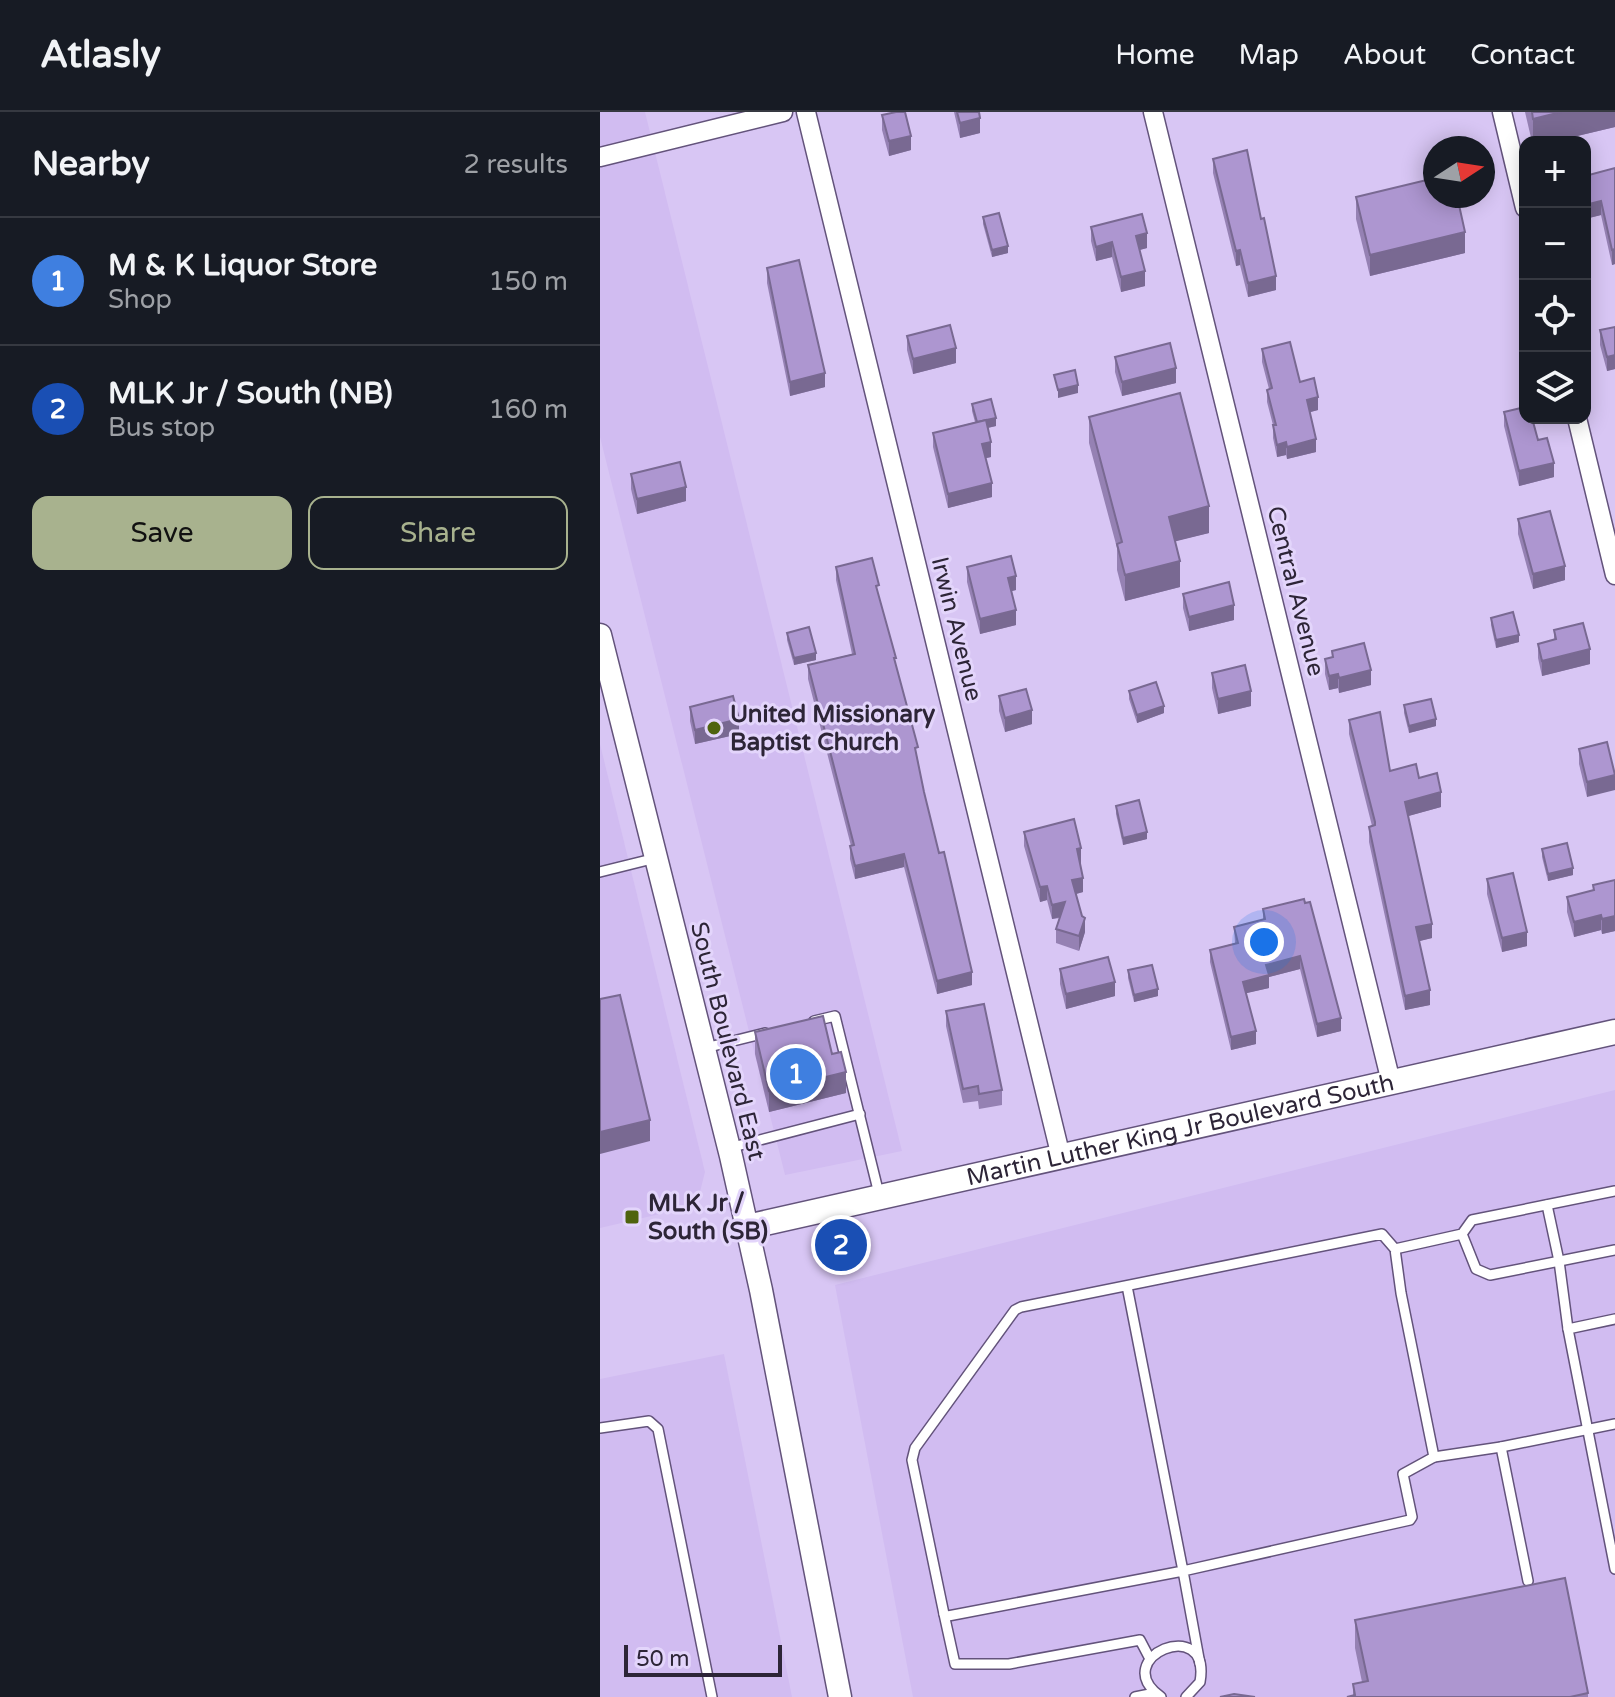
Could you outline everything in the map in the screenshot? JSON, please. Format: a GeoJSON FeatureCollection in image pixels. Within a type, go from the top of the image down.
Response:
{"type":"FeatureCollection","features":[{"type":"Feature","properties":{"kind":"main road","name":"Martin Luther King Jr Boulevard South"},"geometry":{"type":"LineString","coordinates":[[747,1227],[1615,1032]]}},
{"type":"Feature","properties":{"kind":"street"},"geometry":{"type":"LineString","coordinates":[[600,157],[783,112]]}},
{"type":"Feature","properties":{"kind":"street","name":"Irwin Avenue"},"geometry":{"type":"LineString","coordinates":[[806,112],[1061,1157]]}},
{"type":"Feature","properties":{"kind":"street","name":"Central Avenue"},"geometry":{"type":"LineString","coordinates":[[1153,112],[1391,1082]]}},
{"type":"Feature","properties":{"kind":"street"},"geometry":{"type":"LineString","coordinates":[[1502,112],[1519,183]]}},
{"type":"Feature","properties":{"kind":"street"},"geometry":{"type":"LineString","coordinates":[[1578,424],[1615,575]]}},
{"type":"Feature","properties":{"kind":"street","name":"South Boulevard East"},"geometry":{"type":"LineString","coordinates":[[600,635],[747,1227],[840,1697]]}},
{"type":"Feature","properties":{"kind":"lane"},"geometry":{"type":"LineString","coordinates":[[600,872],[656,858]]}},
{"type":"Feature","properties":{"kind":"lane"},"geometry":{"type":"LineString","coordinates":[[806,1023],[835,1016],[880,1197]]}},
{"type":"Feature","properties":{"kind":"lane"},"geometry":{"type":"LineString","coordinates":[[703,1049],[776,1030]]}},
{"type":"Feature","properties":{"kind":"lane"},"geometry":{"type":"LineString","coordinates":[[729,1148],[860,1114]]}},
{"type":"Feature","properties":{"kind":"lane"},"geometry":{"type":"LineString","coordinates":[[1395,1249],[1462,1234],[1472,1220],[1615,1191]]}},
{"type":"Feature","properties":{"kind":"lane"},"geometry":{"type":"LineString","coordinates":[[1547,1205],[1615,1569]]}},
{"type":"Feature","properties":{"kind":"lane"},"geometry":{"type":"LineString","coordinates":[[1150,1659],[1140,1640],[1009,1664],[955,1664],[912,1460],[915,1448],[1015,1310],[1382,1234],[1395,1249],[1434,1457]]}},
{"type":"Feature","properties":{"kind":"lane"},"geometry":{"type":"LineString","coordinates":[[1462,1234],[1476,1269],[1490,1275],[1615,1250]]}},
{"type":"Feature","properties":{"kind":"lane"},"geometry":{"type":"LineString","coordinates":[[1127,1286],[1200,1664],[1200,1682],[1186,1697]]}},
{"type":"Feature","properties":{"kind":"lane"},"geometry":{"type":"LineString","coordinates":[[1568,1329],[1615,1319]]}},
{"type":"Feature","properties":{"kind":"lane"},"geometry":{"type":"LineString","coordinates":[[600,1428],[649,1421],[658,1429],[712,1697]]}},
{"type":"Feature","properties":{"kind":"lane"},"geometry":{"type":"LineString","coordinates":[[944,1614],[952,1617],[1183,1571],[1407,1521],[1412,1517],[1403,1474],[1434,1457],[1615,1424]]}},
{"type":"Feature","properties":{"kind":"lane"},"geometry":{"type":"LineString","coordinates":[[1501,1447],[1528,1581]]}},
{"type":"Feature","properties":{"kind":"lane"},"geometry":{"type":"LineString","coordinates":[[1135,1697],[1158,1695],[1146,1676],[1150,1659],[1163,1647],[1172,1645],[1189,1650],[1200,1664]]}},
{"type":"Feature","properties":{"kind":"shaded area"},"geometry":{"type":"Polygon","coordinates":[[[600,112],[645,112],[902,1151],[785,1175],[600,437],[600,112]]]}},
{"type":"Feature","properties":{"kind":"shaded area"},"geometry":{"type":"Polygon","coordinates":[[[600,744],[705,1172],[700,1192],[681,1209],[600,1228],[600,744]]]}},
{"type":"Feature","properties":{"kind":"shaded area"},"geometry":{"type":"Polygon","coordinates":[[[1615,1090],[1615,1697],[913,1697],[835,1285],[1615,1090]]]}},
{"type":"Feature","properties":{"kind":"shaded area"},"geometry":{"type":"Polygon","coordinates":[[[724,1354],[792,1697],[600,1697],[600,1379],[724,1354]]]}},
{"type":"Feature","properties":{"kind":"building"},"geometry":{"type":"Polygon","coordinates":[[[905,112],[911,136],[889,141],[882,115],[905,112]]]}},
{"type":"Feature","properties":{"kind":"building"},"geometry":{"type":"Polygon","coordinates":[[[957,112],[979,112],[980,118],[960,123],[957,112]]]}},
{"type":"Feature","properties":{"kind":"building"},"geometry":{"type":"Polygon","coordinates":[[[1532,112],[1561,112],[1533,119],[1532,112]]]}},
{"type":"Feature","properties":{"kind":"building"},"geometry":{"type":"Polygon","coordinates":[[[1247,150],[1276,276],[1248,283],[1240,250],[1236,251],[1213,159],[1247,150]]]}},
{"type":"Feature","properties":{"kind":"building"},"geometry":{"type":"Polygon","coordinates":[[[1615,168],[1615,249],[1612,250],[1601,201],[1591,204],[1591,174],[1615,168]]]}},
{"type":"Feature","properties":{"kind":"building"},"geometry":{"type":"Polygon","coordinates":[[[1423,181],[1423,208],[1460,208],[1465,232],[1370,255],[1356,197],[1423,181]]]}},
{"type":"Feature","properties":{"kind":"building"},"geometry":{"type":"Polygon","coordinates":[[[999,213],[1008,246],[992,250],[983,217],[999,213]]]}},
{"type":"Feature","properties":{"kind":"building"},"geometry":{"type":"Polygon","coordinates":[[[1142,214],[1147,233],[1136,236],[1145,271],[1121,277],[1112,242],[1096,247],[1091,227],[1142,214]]]}},
{"type":"Feature","properties":{"kind":"building"},"geometry":{"type":"Polygon","coordinates":[[[799,260],[825,373],[790,382],[767,268],[799,260]]]}},
{"type":"Feature","properties":{"kind":"building"},"geometry":{"type":"Polygon","coordinates":[[[950,325],[956,348],[913,359],[907,336],[950,325]]]}},
{"type":"Feature","properties":{"kind":"building"},"geometry":{"type":"Polygon","coordinates":[[[1615,327],[1615,355],[1607,357],[1600,330],[1615,327]]]}},
{"type":"Feature","properties":{"kind":"building"},"geometry":{"type":"Polygon","coordinates":[[[1290,342],[1300,382],[1314,378],[1318,397],[1307,400],[1316,439],[1287,447],[1286,442],[1277,445],[1273,425],[1276,425],[1267,390],[1272,388],[1262,349],[1290,342]]]}},
{"type":"Feature","properties":{"kind":"building"},"geometry":{"type":"Polygon","coordinates":[[[1170,343],[1176,368],[1122,382],[1115,357],[1170,343]]]}},
{"type":"Feature","properties":{"kind":"building"},"geometry":{"type":"Polygon","coordinates":[[[1075,370],[1078,385],[1058,390],[1054,375],[1075,370]]]}},
{"type":"Feature","properties":{"kind":"building"},"geometry":{"type":"Polygon","coordinates":[[[1180,393],[1209,506],[1169,517],[1180,561],[1125,575],[1117,544],[1122,542],[1089,417],[1180,393]]]}},
{"type":"Feature","properties":{"kind":"building"},"geometry":{"type":"Polygon","coordinates":[[[991,399],[996,418],[977,422],[972,404],[991,399]]]}},
{"type":"Feature","properties":{"kind":"building"},"geometry":{"type":"Polygon","coordinates":[[[1519,408],[1519,424],[1534,424],[1538,440],[1547,438],[1554,463],[1519,471],[1504,412],[1519,408]]]}},
{"type":"Feature","properties":{"kind":"building"},"geometry":{"type":"Polygon","coordinates":[[[986,420],[991,442],[982,444],[992,483],[948,494],[933,433],[986,420]]]}},
{"type":"Feature","properties":{"kind":"building"},"geometry":{"type":"Polygon","coordinates":[[[680,462],[686,487],[637,499],[631,474],[680,462]]]}},
{"type":"Feature","properties":{"kind":"building"},"geometry":{"type":"Polygon","coordinates":[[[1550,511],[1565,566],[1533,574],[1518,519],[1550,511]]]}},
{"type":"Feature","properties":{"kind":"building"},"geometry":{"type":"Polygon","coordinates":[[[1011,556],[1016,576],[1008,578],[1016,610],[980,619],[967,567],[1011,556]]]}},
{"type":"Feature","properties":{"kind":"building"},"geometry":{"type":"Polygon","coordinates":[[[872,558],[879,585],[876,586],[918,747],[915,748],[924,792],[939,853],[944,852],[972,972],[937,981],[904,854],[855,866],[850,846],[854,845],[808,665],[855,654],[836,567],[872,558]]]}},
{"type":"Feature","properties":{"kind":"building"},"geometry":{"type":"Polygon","coordinates":[[[1229,582],[1234,605],[1189,617],[1183,594],[1229,582]]]}},
{"type":"Feature","properties":{"kind":"building"},"geometry":{"type":"Polygon","coordinates":[[[1513,612],[1519,635],[1496,640],[1491,618],[1513,612]]]}},
{"type":"Feature","properties":{"kind":"building"},"geometry":{"type":"Polygon","coordinates":[[[1583,623],[1590,649],[1542,661],[1538,644],[1556,639],[1554,630],[1583,623]]]}},
{"type":"Feature","properties":{"kind":"building"},"geometry":{"type":"Polygon","coordinates":[[[809,627],[816,653],[794,658],[787,633],[809,627]]]}},
{"type":"Feature","properties":{"kind":"building"},"geometry":{"type":"Polygon","coordinates":[[[1364,643],[1371,670],[1339,678],[1338,674],[1329,676],[1325,659],[1333,657],[1332,651],[1364,643]]]}},
{"type":"Feature","properties":{"kind":"building"},"geometry":{"type":"Polygon","coordinates":[[[1245,665],[1251,691],[1218,699],[1212,673],[1245,665]]]}},
{"type":"Feature","properties":{"kind":"building"},"geometry":{"type":"Polygon","coordinates":[[[1156,682],[1164,706],[1137,715],[1129,691],[1156,682]]]}},
{"type":"Feature","properties":{"kind":"building"},"geometry":{"type":"Polygon","coordinates":[[[1026,689],[1032,710],[1005,718],[999,696],[1026,689]]]}},
{"type":"Feature","properties":{"kind":"building"},"geometry":{"type":"Polygon","coordinates":[[[733,696],[739,719],[695,730],[690,707],[733,696]]]}},
{"type":"Feature","properties":{"kind":"building"},"geometry":{"type":"Polygon","coordinates":[[[1431,699],[1436,719],[1409,726],[1404,705],[1431,699]]]}},
{"type":"Feature","properties":{"kind":"building"},"geometry":{"type":"Polygon","coordinates":[[[1380,712],[1390,771],[1416,764],[1419,778],[1437,773],[1441,792],[1405,802],[1432,924],[1416,927],[1430,990],[1405,996],[1369,827],[1375,822],[1349,720],[1380,712]]]}},
{"type":"Feature","properties":{"kind":"building"},"geometry":{"type":"Polygon","coordinates":[[[1607,742],[1615,775],[1587,782],[1579,749],[1607,742]]]}},
{"type":"Feature","properties":{"kind":"building"},"geometry":{"type":"Polygon","coordinates":[[[1139,800],[1147,832],[1123,838],[1116,806],[1139,800]]]}},
{"type":"Feature","properties":{"kind":"building"},"geometry":{"type":"Polygon","coordinates":[[[1074,819],[1081,848],[1077,849],[1083,878],[1072,880],[1085,918],[1079,936],[1056,929],[1065,902],[1052,905],[1047,886],[1040,887],[1024,832],[1074,819]]]}},
{"type":"Feature","properties":{"kind":"building"},"geometry":{"type":"Polygon","coordinates":[[[1567,843],[1573,868],[1548,874],[1542,849],[1567,843]]]}},
{"type":"Feature","properties":{"kind":"building"},"geometry":{"type":"Polygon","coordinates":[[[1513,873],[1527,932],[1502,938],[1487,879],[1513,873]]]}},
{"type":"Feature","properties":{"kind":"building"},"geometry":{"type":"Polygon","coordinates":[[[1615,880],[1615,916],[1602,919],[1601,915],[1574,922],[1567,897],[1594,890],[1593,885],[1615,880]]]}},
{"type":"Feature","properties":{"kind":"building"},"geometry":{"type":"Polygon","coordinates":[[[1304,899],[1305,903],[1310,902],[1341,1018],[1317,1024],[1300,956],[1266,965],[1269,975],[1243,982],[1256,1031],[1231,1037],[1210,950],[1238,943],[1234,927],[1265,919],[1263,909],[1304,899]]]}},
{"type":"Feature","properties":{"kind":"building"},"geometry":{"type":"Polygon","coordinates":[[[1108,957],[1115,982],[1066,994],[1060,969],[1108,957]]]}},
{"type":"Feature","properties":{"kind":"building"},"geometry":{"type":"Polygon","coordinates":[[[1152,965],[1158,989],[1134,995],[1128,970],[1152,965]]]}},
{"type":"Feature","properties":{"kind":"building"},"geometry":{"type":"Polygon","coordinates":[[[620,995],[650,1120],[600,1132],[600,999],[620,995]]]}},
{"type":"Feature","properties":{"kind":"building"},"geometry":{"type":"Polygon","coordinates":[[[984,1004],[1002,1090],[979,1094],[978,1086],[963,1089],[946,1011],[984,1004]]]}},
{"type":"Feature","properties":{"kind":"building"},"geometry":{"type":"Polygon","coordinates":[[[823,1016],[832,1054],[841,1052],[846,1072],[769,1091],[755,1032],[823,1016]]]}},
{"type":"Feature","properties":{"kind":"building"},"geometry":{"type":"Polygon","coordinates":[[[1565,1578],[1588,1693],[1570,1697],[1347,1697],[1355,1695],[1353,1684],[1368,1681],[1355,1620],[1565,1578]]]}},
{"type":"Feature","properties":{"kind":"building"},"geometry":{"type":"Polygon","coordinates":[[[1234,1694],[1255,1697],[1220,1697],[1234,1694]]]}},
{"type":"Feature","properties":{"kind":"place","name":"United Missionary Baptist Church"},"geometry":{"type":"Point","coordinates":[714,728]}},
{"type":"Feature","properties":{"kind":"place","name":"M & K Liquor Store"},"geometry":{"type":"Point","coordinates":[796,1074]}},
{"type":"Feature","properties":{"kind":"place","name":"MLK Jr / South (SB)"},"geometry":{"type":"Point","coordinates":[632,1217]}},
{"type":"Feature","properties":{"kind":"place","name":"MLK Jr / South (NB)"},"geometry":{"type":"Point","coordinates":[841,1245]}}]}
